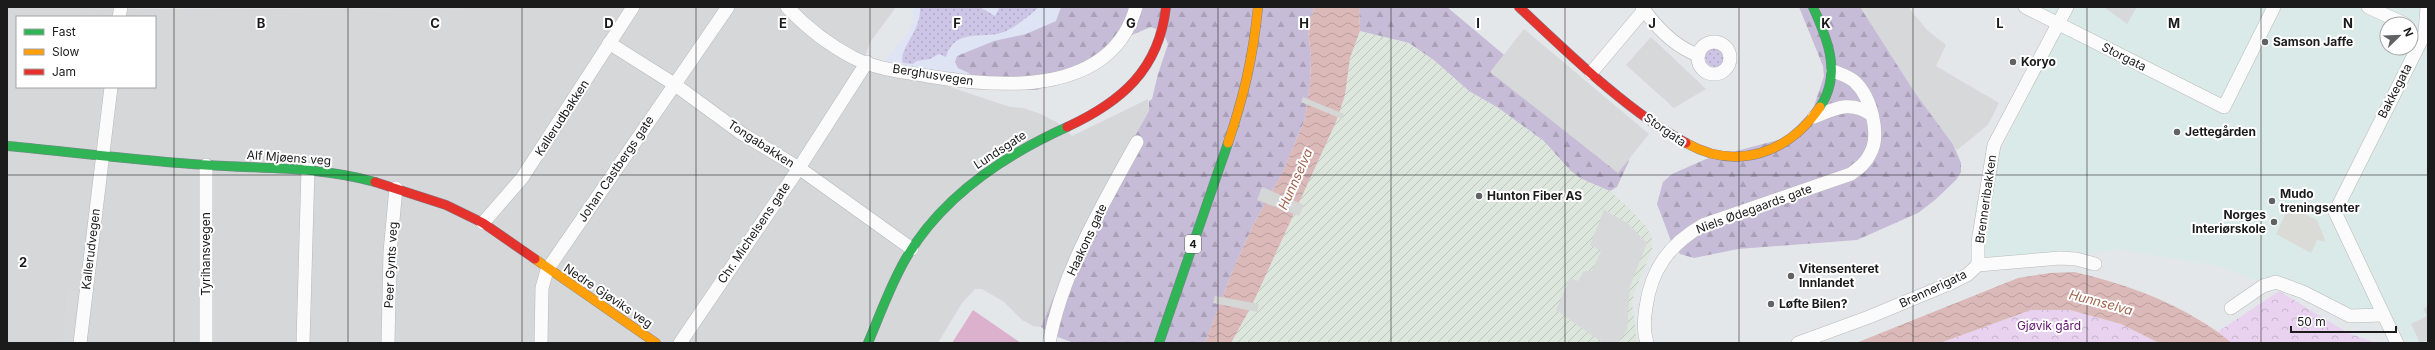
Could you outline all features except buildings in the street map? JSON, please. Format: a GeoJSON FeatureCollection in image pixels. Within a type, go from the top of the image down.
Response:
{"type":"FeatureCollection","features":[{"type":"Feature","properties":{"kind":"main road","name":"Lundsgate"},"geometry":{"type":"LineString","coordinates":[[868,343],[912,249],[961,193],[1000,162],[1022,148],[1109,106],[1126,94],[1141,78],[1152,58],[1165,20],[1166,7]]}},
{"type":"Feature","properties":{"kind":"main road","name":"4"},"geometry":{"type":"LineString","coordinates":[[1160,343],[1242,101],[1253,55],[1258,7]]}},
{"type":"Feature","properties":{"kind":"main road","name":"Storgata"},"geometry":{"type":"LineString","coordinates":[[1519,7],[1591,73],[1667,133],[1692,148],[1720,156],[1744,158],[1768,151],[1786,142],[1814,116],[1827,97],[1833,71],[1831,50],[1813,7]]}},
{"type":"Feature","properties":{"kind":"main road","name":"Alf Mjøens veg"},"geometry":{"type":"LineString","coordinates":[[7,146],[206,165],[308,169],[341,173],[396,188],[446,205],[483,223],[547,270]]}},
{"type":"Feature","properties":{"kind":"main road","name":"Nedre Gjøviks veg"},"geometry":{"type":"LineString","coordinates":[[547,270],[656,343]]}},
{"type":"Feature","properties":{"kind":"street","name":"Kallerudbakken"},"geometry":{"type":"LineString","coordinates":[[483,223],[522,178],[585,84],[609,43],[633,7]]}},
{"type":"Feature","properties":{"kind":"street","name":"Johan Castbergs gate"},"geometry":{"type":"LineString","coordinates":[[541,343],[542,288],[547,270],[728,7]]}},
{"type":"Feature","properties":{"kind":"street","name":"Berghusvegen"},"geometry":{"type":"LineString","coordinates":[[787,7],[803,24],[825,40],[855,58],[898,71],[966,82],[1014,83],[1059,79],[1098,62],[1116,46],[1132,21],[1136,7]]}},
{"type":"Feature","properties":{"kind":"street","name":"Storgata"},"geometry":{"type":"LineString","coordinates":[[2025,7],[2224,107],[2274,7]]}},
{"type":"Feature","properties":{"kind":"street","name":"Brenneribakken"},"geometry":{"type":"LineString","coordinates":[[1978,265],[1978,242],[1994,145],[2067,7]]}},
{"type":"Feature","properties":{"kind":"street"},"geometry":{"type":"LineString","coordinates":[[2368,7],[2388,16]]}},
{"type":"Feature","properties":{"kind":"street","name":"Bakkegata"},"geometry":{"type":"LineString","coordinates":[[2397,343],[2382,315],[2335,212],[2353,173],[2426,34],[2427,7]]}},
{"type":"Feature","properties":{"kind":"street"},"geometry":{"type":"LineString","coordinates":[[1591,73],[1643,8],[1670,39],[1686,51],[1698,54]]}},
{"type":"Feature","properties":{"kind":"street","name":"Tongabakken"},"geometry":{"type":"LineString","coordinates":[[609,43],[674,84],[741,133],[799,168],[912,249]]}},
{"type":"Feature","properties":{"kind":"street","name":"Chr. Michelsens gate"},"geometry":{"type":"LineString","coordinates":[[680,343],[799,168],[867,62]]}},
{"type":"Feature","properties":{"kind":"street","name":"Niels Ødegaards gate"},"geometry":{"type":"LineString","coordinates":[[1647,343],[1644,328],[1648,294],[1654,272],[1674,245],[1703,225],[1851,174],[1863,166],[1871,154],[1874,139],[1872,116],[1868,101],[1855,82],[1833,71]]}},
{"type":"Feature","properties":{"kind":"street","name":"Kallerudvegen"},"geometry":{"type":"LineString","coordinates":[[80,343],[104,156],[111,88]]}},
{"type":"Feature","properties":{"kind":"street"},"geometry":{"type":"LineString","coordinates":[[1814,116],[1834,109],[1852,106],[1861,108],[1872,116]]}},
{"type":"Feature","properties":{"kind":"street","name":"Haakons gate"},"geometry":{"type":"LineString","coordinates":[[1049,343],[1062,293],[1079,253],[1137,142]]}},
{"type":"Feature","properties":{"kind":"street","name":"Tyrihansvegen"},"geometry":{"type":"LineString","coordinates":[[206,165],[206,343]]}},
{"type":"Feature","properties":{"kind":"street"},"geometry":{"type":"LineString","coordinates":[[303,343],[308,169]]}},
{"type":"Feature","properties":{"kind":"street","name":"Peer Gynts veg"},"geometry":{"type":"LineString","coordinates":[[388,343],[390,252],[396,188]]}},
{"type":"Feature","properties":{"kind":"street","name":"Brennerigata"},"geometry":{"type":"LineString","coordinates":[[1798,343],[1870,317],[1951,283],[1967,275],[1978,265],[2060,258],[2076,259],[2095,264]]}},
{"type":"Feature","properties":{"kind":"street"},"geometry":{"type":"LineString","coordinates":[[2231,308],[2263,286],[2276,282],[2303,292],[2350,316],[2382,315]]}},
{"type":"Feature","properties":{"kind":"shaded area"},"geometry":{"type":"Polygon","coordinates":[[[7,7],[145,9],[896,7],[871,41],[866,53],[866,59],[1010,107],[1023,108],[1041,114],[1058,123],[1072,136],[1148,99],[1149,111],[1081,231],[1041,327],[1033,326],[1022,320],[1004,302],[982,289],[975,289],[962,303],[938,343],[7,343],[7,7]]]}},
{"type":"Feature","properties":{"kind":"shaded area"},"geometry":{"type":"Polygon","coordinates":[[[913,7],[1136,7],[1014,83],[881,66],[909,31],[913,21],[913,7]]]}},
{"type":"Feature","properties":{"kind":"shaded area"},"geometry":{"type":"Polygon","coordinates":[[[920,7],[980,7],[995,16],[1000,7],[1039,7],[1027,18],[1009,30],[996,34],[963,38],[950,48],[946,57],[939,54],[930,59],[917,61],[913,64],[903,63],[902,58],[904,52],[920,16],[920,7]]]}},
{"type":"Feature","properties":{"kind":"shaded area"},"geometry":{"type":"Polygon","coordinates":[[[1860,7],[1908,7],[1927,30],[1946,45],[1936,66],[1999,103],[1988,125],[1957,150],[1915,93],[1860,7]]]}},
{"type":"Feature","properties":{"kind":"shaded area"},"geometry":{"type":"Polygon","coordinates":[[[2034,7],[2428,7],[2428,343],[2395,343],[2377,320],[2353,325],[2287,291],[2218,266],[2115,249],[1985,270],[1973,207],[2065,21],[2034,7]]]}},
{"type":"Feature","properties":{"kind":"shaded area"},"geometry":{"type":"Polygon","coordinates":[[[2104,7],[2137,7],[2127,24],[2104,7]]]}},
{"type":"Feature","properties":{"kind":"shaded area"},"geometry":{"type":"Polygon","coordinates":[[[1524,29],[1649,134],[1618,173],[1490,72],[1524,29]]]}},
{"type":"Feature","properties":{"kind":"shaded area","name":"Hunton Fiber AS"},"geometry":{"type":"Polygon","coordinates":[[[1360,31],[1408,43],[1435,61],[1469,91],[1497,107],[1544,141],[1570,170],[1610,191],[1633,212],[1647,228],[1652,239],[1652,249],[1634,293],[1632,303],[1637,343],[1231,343],[1252,305],[1336,122],[1345,95],[1350,58],[1360,31]]]}},
{"type":"Feature","properties":{"kind":"shaded area"},"geometry":{"type":"Polygon","coordinates":[[[1651,37],[1706,89],[1674,108],[1626,65],[1651,37]]]}},
{"type":"Feature","properties":{"kind":"shaded area"},"geometry":{"type":"Polygon","coordinates":[[[1715,47],[1722,50],[1725,57],[1722,64],[1715,67],[1708,64],[1705,57],[1708,50],[1715,47]]]}},
{"type":"Feature","properties":{"kind":"shaded area"},"geometry":{"type":"Polygon","coordinates":[[[2289,206],[2317,220],[2326,242],[2317,240],[2311,253],[2276,234],[2289,206]]]}},
{"type":"Feature","properties":{"kind":"shaded area"},"geometry":{"type":"Polygon","coordinates":[[[1604,210],[1627,223],[1647,243],[1630,286],[1627,330],[1618,343],[1602,342],[1556,310],[1570,278],[1578,281],[1584,271],[1592,271],[1601,251],[1590,245],[1604,210]]]}},
{"type":"Feature","properties":{"kind":"shaded area"},"geometry":{"type":"Polygon","coordinates":[[[67,289],[77,291],[74,343],[62,343],[67,289]]]}},
{"type":"Feature","properties":{"kind":"shaded area"},"geometry":{"type":"Polygon","coordinates":[[[2428,306],[2428,340],[2420,343],[2411,324],[2427,316],[2423,309],[2428,306]]]}},
{"type":"Feature","properties":{"kind":"shaded area"},"geometry":{"type":"Polygon","coordinates":[[[973,310],[1021,343],[952,343],[973,310]]]}},
{"type":"Feature","properties":{"kind":"green space"},"geometry":{"type":"Polygon","coordinates":[[[1061,7],[1314,7],[1308,31],[1311,58],[1310,83],[1305,119],[1282,174],[1253,225],[1232,272],[1205,343],[1074,343],[1052,335],[1041,327],[1081,231],[1149,111],[1149,101],[1152,99],[1158,74],[1168,44],[1163,32],[1151,27],[1127,37],[1079,71],[1037,90],[1024,90],[981,79],[958,68],[955,62],[957,56],[994,41],[1026,34],[1056,21],[1061,7]]]}},
{"type":"Feature","properties":{"kind":"green space"},"geometry":{"type":"Polygon","coordinates":[[[1359,7],[1447,7],[1540,85],[1623,142],[1629,161],[1617,187],[1610,191],[1580,178],[1570,170],[1544,141],[1497,107],[1469,91],[1435,61],[1409,43],[1360,31],[1359,7]]]}},
{"type":"Feature","properties":{"kind":"green space"},"geometry":{"type":"Polygon","coordinates":[[[1799,7],[1872,7],[1938,108],[1961,163],[1961,172],[1956,180],[1935,200],[1918,213],[1857,240],[1738,249],[1694,258],[1680,254],[1671,241],[1657,204],[1663,182],[1672,174],[1706,159],[1786,138],[1813,109],[1824,76],[1823,66],[1799,7]]]}},
{"type":"Feature","properties":{"kind":"green space"},"geometry":{"type":"Polygon","coordinates":[[[2279,291],[2348,333],[2376,343],[2224,343],[2216,333],[2279,291]]]}},
{"type":"Feature","properties":{"kind":"green space","name":"Gjøvik gård"},"geometry":{"type":"Polygon","coordinates":[[[2031,310],[2070,310],[2121,324],[2159,343],[1940,343],[2031,310]]]}},
{"type":"Feature","properties":{"kind":"water","name":"Hunnselva"},"geometry":{"type":"Polygon","coordinates":[[[1314,7],[1359,7],[1360,31],[1350,58],[1345,95],[1336,122],[1252,305],[1231,343],[1205,343],[1232,272],[1253,225],[1282,174],[1305,119],[1310,83],[1311,58],[1308,31],[1314,7]]]}},
{"type":"Feature","properties":{"kind":"water","name":"Hunnselva"},"geometry":{"type":"Polygon","coordinates":[[[2074,272],[2116,283],[2158,298],[2196,318],[2232,343],[2159,343],[2121,324],[2070,310],[2031,310],[1940,343],[1856,343],[2018,278],[2050,273],[2074,272]]]}},
{"type":"Feature","properties":{"kind":"pier"},"geometry":{"type":"Polygon","coordinates":[[[1303,97],[1344,114],[1342,119],[1301,102],[1303,97]]]}},
{"type":"Feature","properties":{"kind":"pier"},"geometry":{"type":"Polygon","coordinates":[[[1262,187],[1304,205],[1299,216],[1257,200],[1262,187]]]}},
{"type":"Feature","properties":{"kind":"pier"},"geometry":{"type":"Polygon","coordinates":[[[1215,296],[1259,304],[1257,312],[1213,303],[1215,296]]]}},
{"type":"Feature","properties":{"kind":"traffic: fast"},"geometry":{"type":"LineString","coordinates":[[1813,7],[1828,44],[1831,70],[1827,95],[1820,107]]}},
{"type":"Feature","properties":{"kind":"traffic: fast"},"geometry":{"type":"LineString","coordinates":[[868,343],[890,290],[905,260],[920,237],[936,217],[955,198],[997,165],[1043,138],[1067,127]]}},
{"type":"Feature","properties":{"kind":"traffic: fast"},"geometry":{"type":"LineString","coordinates":[[1159,343],[1228,143]]}},
{"type":"Feature","properties":{"kind":"traffic: fast"},"geometry":{"type":"LineString","coordinates":[[7,146],[131,159],[312,171],[332,173],[375,182]]}},
{"type":"Feature","properties":{"kind":"traffic: slow"},"geometry":{"type":"LineString","coordinates":[[1228,143],[1239,109],[1247,76],[1258,7]]}},
{"type":"Feature","properties":{"kind":"traffic: slow"},"geometry":{"type":"LineString","coordinates":[[1686,143],[1705,151],[1724,156],[1742,156],[1760,153],[1777,146],[1793,136],[1807,123],[1820,107]]}},
{"type":"Feature","properties":{"kind":"traffic: slow"},"geometry":{"type":"LineString","coordinates":[[535,259],[656,343]]}},
{"type":"Feature","properties":{"kind":"traffic: jam"},"geometry":{"type":"LineString","coordinates":[[1067,127],[1104,107],[1120,95],[1134,81],[1146,66],[1155,49],[1162,29],[1166,7]]}},
{"type":"Feature","properties":{"kind":"traffic: jam"},"geometry":{"type":"LineString","coordinates":[[1519,7],[1578,62],[1620,98],[1642,115],[1686,143]]}},
{"type":"Feature","properties":{"kind":"traffic: jam"},"geometry":{"type":"LineString","coordinates":[[375,182],[446,205],[483,223],[535,259]]}},
{"type":"Feature","properties":{"kind":"place","name":"Samson Jaffe"},"geometry":{"type":"Point","coordinates":[2265,42]}},
{"type":"Feature","properties":{"kind":"place","name":"Koryo"},"geometry":{"type":"Point","coordinates":[2013,62]}},
{"type":"Feature","properties":{"kind":"place","name":"Jettegården"},"geometry":{"type":"Point","coordinates":[2177,132]}},
{"type":"Feature","properties":{"kind":"place","name":"Hunton Fiber AS"},"geometry":{"type":"Point","coordinates":[1479,196]}},
{"type":"Feature","properties":{"kind":"place","name":"Mudo treningsenter"},"geometry":{"type":"Point","coordinates":[2272,201]}},
{"type":"Feature","properties":{"kind":"place","name":"Norges Interiørskole"},"geometry":{"type":"Point","coordinates":[2274,222]}},
{"type":"Feature","properties":{"kind":"place","name":"Vitensenteret Innlandet"},"geometry":{"type":"Point","coordinates":[1791,276]}},
{"type":"Feature","properties":{"kind":"place","name":"Løfte Bilen?"},"geometry":{"type":"Point","coordinates":[1771,304]}}]}
